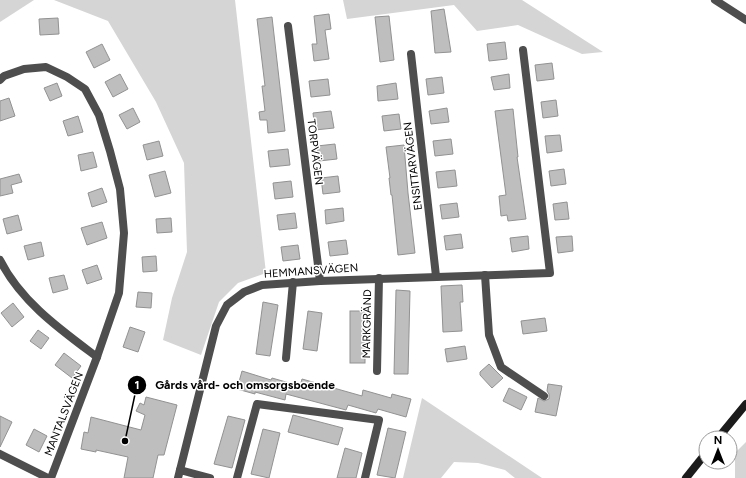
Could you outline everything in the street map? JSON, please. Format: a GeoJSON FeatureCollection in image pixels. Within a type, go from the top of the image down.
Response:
{"type":"FeatureCollection","features":[{"type":"Feature","properties":{"kind":"main road"},"geometry":{"type":"LineString","coordinates":[[725,430],[746,404]]}},
{"type":"Feature","properties":{"kind":"main road"},"geometry":{"type":"LineString","coordinates":[[686,478],[698,463]]}},
{"type":"Feature","properties":{"kind":"street"},"geometry":{"type":"LineString","coordinates":[[715,0],[746,20]]}},
{"type":"Feature","properties":{"kind":"street","name":"TORPVÄGEN"},"geometry":{"type":"LineString","coordinates":[[288,26],[320,281]]}},
{"type":"Feature","properties":{"kind":"street","name":"HEMMANSVÄGEN"},"geometry":{"type":"LineString","coordinates":[[179,474],[216,326],[227,305],[244,292],[262,285],[293,282],[550,273],[523,50]]}},
{"type":"Feature","properties":{"kind":"street","name":"ENSITTARVÄGEN"},"geometry":{"type":"LineString","coordinates":[[411,54],[436,276]]}},
{"type":"Feature","properties":{"kind":"street","name":"MANTALSVÄGEN"},"geometry":{"type":"LineString","coordinates":[[0,80],[4,76],[24,69],[46,67],[67,77],[85,89],[99,115],[120,189],[124,233],[119,294],[97,358],[50,478]]}},
{"type":"Feature","properties":{"kind":"street"},"geometry":{"type":"LineString","coordinates":[[0,260],[23,294],[48,320],[97,358]]}},
{"type":"Feature","properties":{"kind":"street"},"geometry":{"type":"LineString","coordinates":[[485,275],[489,335],[501,367],[544,396]]}},
{"type":"Feature","properties":{"kind":"street","name":"MARKGRÄND"},"geometry":{"type":"LineString","coordinates":[[377,371],[379,278]]}},
{"type":"Feature","properties":{"kind":"street"},"geometry":{"type":"LineString","coordinates":[[286,358],[293,282]]}},
{"type":"Feature","properties":{"kind":"street"},"geometry":{"type":"LineString","coordinates":[[237,478],[257,404],[379,420],[365,478]]}},
{"type":"Feature","properties":{"kind":"street"},"geometry":{"type":"LineString","coordinates":[[0,454],[50,478]]}},
{"type":"Feature","properties":{"kind":"street"},"geometry":{"type":"LineString","coordinates":[[179,474],[210,478]]}},
{"type":"Feature","properties":{"kind":"shaded area"},"geometry":{"type":"Polygon","coordinates":[[[0,0],[34,0],[0,22],[0,0]]]}},
{"type":"Feature","properties":{"kind":"shaded area"},"geometry":{"type":"Polygon","coordinates":[[[54,0],[235,0],[266,273],[238,283],[219,302],[201,355],[163,340],[172,298],[187,252],[184,163],[156,102],[108,21],[54,0]]]}},
{"type":"Feature","properties":{"kind":"shaded area"},"geometry":{"type":"Polygon","coordinates":[[[343,0],[522,0],[603,52],[582,54],[518,25],[477,31],[454,5],[347,19],[343,0]]]}},
{"type":"Feature","properties":{"kind":"shaded area"},"geometry":{"type":"Polygon","coordinates":[[[422,398],[542,478],[515,478],[505,470],[478,463],[454,462],[441,478],[403,478],[422,398]]]}},
{"type":"Feature","properties":{"kind":"shaded area"},"geometry":{"type":"Polygon","coordinates":[[[746,442],[746,478],[735,478],[735,470],[738,470],[738,450],[746,442]]]}},
{"type":"Feature","properties":{"kind":"building"},"geometry":{"type":"Polygon","coordinates":[[[444,9],[451,52],[435,53],[431,11],[444,9]]]}},
{"type":"Feature","properties":{"kind":"building"},"geometry":{"type":"Polygon","coordinates":[[[329,14],[331,29],[325,30],[329,59],[314,61],[312,44],[317,44],[314,16],[329,14]]]}},
{"type":"Feature","properties":{"kind":"building"},"geometry":{"type":"Polygon","coordinates":[[[389,16],[394,60],[380,62],[375,17],[389,16]]]}},
{"type":"Feature","properties":{"kind":"building"},"geometry":{"type":"Polygon","coordinates":[[[272,17],[285,131],[268,133],[267,120],[260,120],[259,112],[265,111],[262,86],[265,86],[257,19],[272,17]]]}},
{"type":"Feature","properties":{"kind":"building"},"geometry":{"type":"Polygon","coordinates":[[[58,18],[59,34],[40,35],[39,19],[58,18]]]}},
{"type":"Feature","properties":{"kind":"building"},"geometry":{"type":"Polygon","coordinates":[[[505,42],[507,59],[489,61],[487,44],[505,42]]]}},
{"type":"Feature","properties":{"kind":"building"},"geometry":{"type":"Polygon","coordinates":[[[102,44],[110,60],[94,68],[86,52],[102,44]]]}},
{"type":"Feature","properties":{"kind":"building"},"geometry":{"type":"Polygon","coordinates":[[[552,63],[554,79],[537,81],[535,65],[552,63]]]}},
{"type":"Feature","properties":{"kind":"building"},"geometry":{"type":"Polygon","coordinates":[[[120,74],[128,89],[113,97],[105,82],[120,74]]]}},
{"type":"Feature","properties":{"kind":"building"},"geometry":{"type":"Polygon","coordinates":[[[509,74],[510,88],[494,90],[491,77],[509,74]]]}},
{"type":"Feature","properties":{"kind":"building"},"geometry":{"type":"Polygon","coordinates":[[[442,77],[444,93],[428,95],[426,79],[442,77]]]}},
{"type":"Feature","properties":{"kind":"building"},"geometry":{"type":"Polygon","coordinates":[[[328,79],[330,95],[311,97],[309,81],[328,79]]]}},
{"type":"Feature","properties":{"kind":"building"},"geometry":{"type":"Polygon","coordinates":[[[57,83],[62,96],[50,101],[44,88],[57,83]]]}},
{"type":"Feature","properties":{"kind":"building"},"geometry":{"type":"Polygon","coordinates":[[[396,83],[398,99],[378,101],[377,86],[396,83]]]}},
{"type":"Feature","properties":{"kind":"building"},"geometry":{"type":"Polygon","coordinates":[[[9,98],[15,116],[0,121],[0,101],[9,98]]]}},
{"type":"Feature","properties":{"kind":"building"},"geometry":{"type":"Polygon","coordinates":[[[556,100],[558,116],[543,118],[541,102],[556,100]]]}},
{"type":"Feature","properties":{"kind":"building"},"geometry":{"type":"Polygon","coordinates":[[[133,108],[140,122],[127,129],[119,115],[133,108]]]}},
{"type":"Feature","properties":{"kind":"building"},"geometry":{"type":"Polygon","coordinates":[[[447,108],[449,122],[431,124],[429,111],[447,108]]]}},
{"type":"Feature","properties":{"kind":"building"},"geometry":{"type":"Polygon","coordinates":[[[513,109],[517,157],[526,219],[508,221],[507,215],[501,216],[499,196],[506,195],[495,111],[513,109]]]}},
{"type":"Feature","properties":{"kind":"building"},"geometry":{"type":"Polygon","coordinates":[[[331,111],[334,128],[315,130],[313,113],[331,111]]]}},
{"type":"Feature","properties":{"kind":"building"},"geometry":{"type":"Polygon","coordinates":[[[399,114],[401,129],[384,131],[382,116],[399,114]]]}},
{"type":"Feature","properties":{"kind":"building"},"geometry":{"type":"Polygon","coordinates":[[[78,116],[83,132],[68,136],[63,121],[78,116]]]}},
{"type":"Feature","properties":{"kind":"building"},"geometry":{"type":"Polygon","coordinates":[[[560,135],[562,151],[547,153],[545,136],[560,135]]]}},
{"type":"Feature","properties":{"kind":"building"},"geometry":{"type":"Polygon","coordinates":[[[451,139],[453,154],[435,156],[433,141],[451,139]]]}},
{"type":"Feature","properties":{"kind":"building"},"geometry":{"type":"Polygon","coordinates":[[[159,141],[163,156],[147,160],[143,145],[159,141]]]}},
{"type":"Feature","properties":{"kind":"building"},"geometry":{"type":"Polygon","coordinates":[[[335,144],[337,159],[319,161],[317,146],[335,144]]]}},
{"type":"Feature","properties":{"kind":"building"},"geometry":{"type":"Polygon","coordinates":[[[404,145],[415,253],[398,255],[386,147],[404,145]]]}},
{"type":"Feature","properties":{"kind":"building"},"geometry":{"type":"Polygon","coordinates":[[[288,149],[290,165],[270,167],[268,151],[288,149]]]}},
{"type":"Feature","properties":{"kind":"building"},"geometry":{"type":"Polygon","coordinates":[[[93,152],[97,167],[81,171],[78,155],[93,152]]]}},
{"type":"Feature","properties":{"kind":"building"},"geometry":{"type":"Polygon","coordinates":[[[564,169],[566,184],[551,186],[549,171],[564,169]]]}},
{"type":"Feature","properties":{"kind":"building"},"geometry":{"type":"Polygon","coordinates":[[[455,170],[457,186],[438,188],[436,172],[455,170]]]}},
{"type":"Feature","properties":{"kind":"building"},"geometry":{"type":"Polygon","coordinates":[[[165,171],[171,193],[155,197],[149,175],[165,171]]]}},
{"type":"Feature","properties":{"kind":"building"},"geometry":{"type":"Polygon","coordinates":[[[19,174],[22,182],[11,185],[13,193],[0,196],[0,179],[19,174]]]}},
{"type":"Feature","properties":{"kind":"building"},"geometry":{"type":"Polygon","coordinates":[[[338,176],[340,192],[323,194],[321,178],[338,176]]]}},
{"type":"Feature","properties":{"kind":"building"},"geometry":{"type":"Polygon","coordinates":[[[291,181],[293,197],[275,199],[273,183],[291,181]]]}},
{"type":"Feature","properties":{"kind":"building"},"geometry":{"type":"Polygon","coordinates":[[[102,188],[107,202],[92,207],[88,193],[102,188]]]}},
{"type":"Feature","properties":{"kind":"building"},"geometry":{"type":"Polygon","coordinates":[[[567,202],[569,219],[555,220],[553,204],[567,202]]]}},
{"type":"Feature","properties":{"kind":"building"},"geometry":{"type":"Polygon","coordinates":[[[457,203],[459,217],[442,219],[440,205],[457,203]]]}},
{"type":"Feature","properties":{"kind":"building"},"geometry":{"type":"Polygon","coordinates":[[[343,208],[344,221],[326,224],[325,210],[343,208]]]}},
{"type":"Feature","properties":{"kind":"building"},"geometry":{"type":"Polygon","coordinates":[[[295,213],[297,228],[279,230],[277,215],[295,213]]]}},
{"type":"Feature","properties":{"kind":"building"},"geometry":{"type":"Polygon","coordinates":[[[18,215],[22,230],[7,234],[3,219],[18,215]]]}},
{"type":"Feature","properties":{"kind":"building"},"geometry":{"type":"Polygon","coordinates":[[[171,218],[172,232],[157,233],[156,219],[171,218]]]}},
{"type":"Feature","properties":{"kind":"building"},"geometry":{"type":"Polygon","coordinates":[[[102,222],[107,238],[87,245],[81,228],[102,222]]]}},
{"type":"Feature","properties":{"kind":"building"},"geometry":{"type":"Polygon","coordinates":[[[461,234],[463,248],[446,250],[444,236],[461,234]]]}},
{"type":"Feature","properties":{"kind":"building"},"geometry":{"type":"Polygon","coordinates":[[[528,236],[529,249],[512,252],[510,238],[528,236]]]}},
{"type":"Feature","properties":{"kind":"building"},"geometry":{"type":"Polygon","coordinates":[[[572,236],[573,251],[558,253],[556,237],[572,236]]]}},
{"type":"Feature","properties":{"kind":"building"},"geometry":{"type":"Polygon","coordinates":[[[346,240],[348,254],[330,256],[328,242],[346,240]]]}},
{"type":"Feature","properties":{"kind":"building"},"geometry":{"type":"Polygon","coordinates":[[[41,242],[44,256],[28,260],[24,246],[41,242]]]}},
{"type":"Feature","properties":{"kind":"building"},"geometry":{"type":"Polygon","coordinates":[[[298,245],[300,259],[283,261],[281,247],[298,245]]]}},
{"type":"Feature","properties":{"kind":"building"},"geometry":{"type":"Polygon","coordinates":[[[156,256],[157,271],[143,272],[142,257],[156,256]]]}},
{"type":"Feature","properties":{"kind":"building"},"geometry":{"type":"Polygon","coordinates":[[[97,265],[102,279],[87,284],[82,270],[97,265]]]}},
{"type":"Feature","properties":{"kind":"building"},"geometry":{"type":"Polygon","coordinates":[[[64,275],[68,289],[53,293],[49,278],[64,275]]]}},
{"type":"Feature","properties":{"kind":"building"},"geometry":{"type":"Polygon","coordinates":[[[462,285],[463,302],[460,302],[462,331],[443,332],[441,286],[462,285]]]}},
{"type":"Feature","properties":{"kind":"building"},"geometry":{"type":"Polygon","coordinates":[[[396,290],[410,291],[408,374],[394,374],[396,290]]]}},
{"type":"Feature","properties":{"kind":"building"},"geometry":{"type":"Polygon","coordinates":[[[138,292],[152,293],[151,308],[136,307],[138,292]]]}},
{"type":"Feature","properties":{"kind":"building"},"geometry":{"type":"Polygon","coordinates":[[[263,302],[278,305],[270,356],[256,354],[263,302]]]}},
{"type":"Feature","properties":{"kind":"building"},"geometry":{"type":"Polygon","coordinates":[[[13,303],[24,317],[12,327],[1,313],[13,303]]]}},
{"type":"Feature","properties":{"kind":"building"},"geometry":{"type":"Polygon","coordinates":[[[308,311],[322,313],[317,351],[303,349],[308,311]]]}},
{"type":"Feature","properties":{"kind":"building"},"geometry":{"type":"Polygon","coordinates":[[[350,311],[365,311],[365,363],[350,363],[350,311]]]}},
{"type":"Feature","properties":{"kind":"building"},"geometry":{"type":"Polygon","coordinates":[[[545,318],[547,331],[523,334],[521,321],[545,318]]]}},
{"type":"Feature","properties":{"kind":"building"},"geometry":{"type":"Polygon","coordinates":[[[130,327],[145,332],[138,352],[123,347],[130,327]]]}},
{"type":"Feature","properties":{"kind":"building"},"geometry":{"type":"Polygon","coordinates":[[[38,330],[49,338],[41,349],[30,341],[38,330]]]}},
{"type":"Feature","properties":{"kind":"building"},"geometry":{"type":"Polygon","coordinates":[[[465,346],[467,359],[447,362],[445,349],[465,346]]]}},
{"type":"Feature","properties":{"kind":"building"},"geometry":{"type":"Polygon","coordinates":[[[64,353],[81,366],[72,378],[55,365],[64,353]]]}},
{"type":"Feature","properties":{"kind":"building"},"geometry":{"type":"Polygon","coordinates":[[[489,364],[503,378],[492,388],[480,375],[480,372],[489,364]]]}},
{"type":"Feature","properties":{"kind":"building"},"geometry":{"type":"Polygon","coordinates":[[[242,371],[271,380],[272,378],[300,386],[302,379],[362,396],[363,390],[391,398],[392,394],[411,399],[406,417],[378,409],[376,413],[348,405],[346,410],[286,394],[285,400],[237,389],[242,371]]]}},
{"type":"Feature","properties":{"kind":"building"},"geometry":{"type":"Polygon","coordinates":[[[548,384],[562,386],[556,416],[535,412],[538,398],[544,401],[549,399],[549,394],[547,391],[548,384]]]}},
{"type":"Feature","properties":{"kind":"building"},"geometry":{"type":"Polygon","coordinates":[[[509,388],[527,397],[521,410],[503,401],[509,388]]]}},
{"type":"Feature","properties":{"kind":"building"},"geometry":{"type":"Polygon","coordinates":[[[146,397],[177,405],[164,455],[158,455],[153,478],[124,478],[128,457],[96,450],[96,452],[81,449],[84,432],[88,433],[91,417],[141,430],[145,415],[136,411],[140,403],[144,405],[146,397]]]}},
{"type":"Feature","properties":{"kind":"building"},"geometry":{"type":"Polygon","coordinates":[[[293,415],[343,428],[338,445],[288,432],[293,415]]]}},
{"type":"Feature","properties":{"kind":"building"},"geometry":{"type":"Polygon","coordinates":[[[0,416],[12,422],[0,447],[0,416]]]}},
{"type":"Feature","properties":{"kind":"building"},"geometry":{"type":"Polygon","coordinates":[[[228,416],[245,420],[232,468],[214,464],[228,416]]]}},
{"type":"Feature","properties":{"kind":"building"},"geometry":{"type":"Polygon","coordinates":[[[388,428],[406,432],[395,478],[377,475],[388,428]]]}},
{"type":"Feature","properties":{"kind":"building"},"geometry":{"type":"Polygon","coordinates":[[[34,429],[47,436],[39,452],[26,445],[34,429]]]}},
{"type":"Feature","properties":{"kind":"building"},"geometry":{"type":"Polygon","coordinates":[[[263,429],[280,433],[269,478],[251,474],[263,429]]]}},
{"type":"Feature","properties":{"kind":"building"},"geometry":{"type":"Polygon","coordinates":[[[345,448],[362,453],[356,478],[337,478],[345,448]]]}},
{"type":"Feature","properties":{"kind":"place","name":"Gårds vård- och omsorgsboende"},"geometry":{"type":"Point","coordinates":[125,441]}}]}
